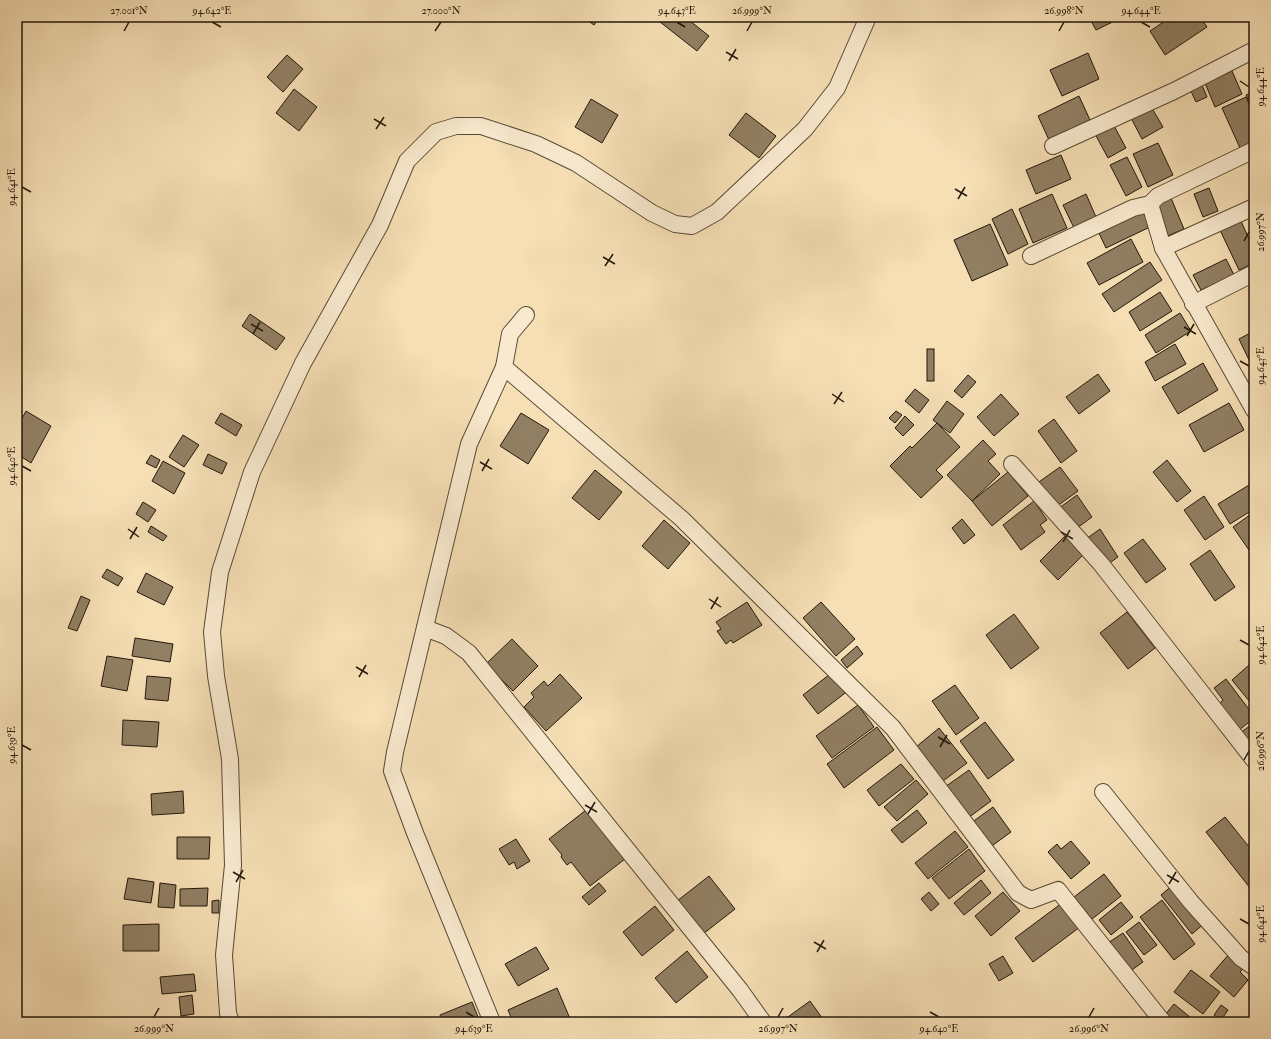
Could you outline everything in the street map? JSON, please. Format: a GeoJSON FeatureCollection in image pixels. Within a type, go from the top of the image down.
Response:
{"type":"FeatureCollection","features":[{"type":"Feature","properties":{"kind":"street"},"geometry":{"type":"LineString","coordinates":[[231,1022],[228,1013],[224,955],[233,865],[230,759],[216,676],[212,632],[220,572],[252,472],[303,363],[380,225],[408,161],[436,132],[456,126],[481,126],[536,144],[576,163],[652,213],[675,224],[692,226],[717,212],[805,129],[837,88],[868,17]]}},
{"type":"Feature","properties":{"kind":"street"},"geometry":{"type":"LineString","coordinates":[[1053,146],[1174,91],[1254,50]]}},
{"type":"Feature","properties":{"kind":"street"},"geometry":{"type":"LineString","coordinates":[[1031,256],[1134,208],[1150,204],[1158,196],[1254,150]]}},
{"type":"Feature","properties":{"kind":"street"},"geometry":{"type":"LineString","coordinates":[[1150,204],[1163,248],[1193,304],[1254,410]]}},
{"type":"Feature","properties":{"kind":"street"},"geometry":{"type":"LineString","coordinates":[[1163,248],[1254,206]]}},
{"type":"Feature","properties":{"kind":"street"},"geometry":{"type":"LineString","coordinates":[[1193,304],[1254,273]]}},
{"type":"Feature","properties":{"kind":"street"},"geometry":{"type":"LineString","coordinates":[[492,1022],[415,833],[392,771],[469,444],[504,367],[510,334],[526,315]]}},
{"type":"Feature","properties":{"kind":"street"},"geometry":{"type":"LineString","coordinates":[[504,367],[682,519],[893,728],[1018,893],[1031,900],[1058,890],[1164,1022]]}},
{"type":"Feature","properties":{"kind":"street"},"geometry":{"type":"LineString","coordinates":[[1012,464],[1101,564],[1254,760]]}},
{"type":"Feature","properties":{"kind":"street"},"geometry":{"type":"LineString","coordinates":[[425,628],[446,636],[469,653],[740,990],[763,1022]]}},
{"type":"Feature","properties":{"kind":"street"},"geometry":{"type":"LineString","coordinates":[[1103,792],[1191,902],[1241,958],[1254,966]]}},
{"type":"Feature","properties":{"kind":"building"},"geometry":{"type":"Polygon","coordinates":[[[583,17],[600,17],[594,25],[583,17]]]}},
{"type":"Feature","properties":{"kind":"building"},"geometry":{"type":"Polygon","coordinates":[[[685,17],[709,36],[697,51],[655,18],[685,17]]]}},
{"type":"Feature","properties":{"kind":"building"},"geometry":{"type":"Polygon","coordinates":[[[1089,17],[1123,17],[1096,30],[1089,17]]]}},
{"type":"Feature","properties":{"kind":"building"},"geometry":{"type":"Polygon","coordinates":[[[1171,17],[1200,17],[1207,27],[1165,55],[1150,31],[1171,17]]]}},
{"type":"Feature","properties":{"kind":"building"},"geometry":{"type":"Polygon","coordinates":[[[1088,53],[1099,79],[1062,96],[1050,70],[1088,53]]]}},
{"type":"Feature","properties":{"kind":"building"},"geometry":{"type":"Polygon","coordinates":[[[287,55],[303,69],[283,92],[267,77],[287,55]]]}},
{"type":"Feature","properties":{"kind":"building"},"geometry":{"type":"Polygon","coordinates":[[[1232,71],[1242,94],[1215,107],[1205,83],[1232,71]]]}},
{"type":"Feature","properties":{"kind":"building"},"geometry":{"type":"Polygon","coordinates":[[[1202,85],[1207,97],[1196,102],[1190,89],[1202,85]]]}},
{"type":"Feature","properties":{"kind":"building"},"geometry":{"type":"Polygon","coordinates":[[[294,89],[317,107],[299,131],[276,113],[294,89]]]}},
{"type":"Feature","properties":{"kind":"building"},"geometry":{"type":"Polygon","coordinates":[[[1254,91],[1254,112],[1246,95],[1254,91]]]}},
{"type":"Feature","properties":{"kind":"building"},"geometry":{"type":"Polygon","coordinates":[[[1079,96],[1090,120],[1049,140],[1038,116],[1079,96]]]}},
{"type":"Feature","properties":{"kind":"building"},"geometry":{"type":"Polygon","coordinates":[[[1246,97],[1254,116],[1254,142],[1240,148],[1222,108],[1246,97]]]}},
{"type":"Feature","properties":{"kind":"building"},"geometry":{"type":"Polygon","coordinates":[[[591,99],[618,115],[602,143],[575,127],[591,99]]]}},
{"type":"Feature","properties":{"kind":"building"},"geometry":{"type":"Polygon","coordinates":[[[1150,105],[1163,127],[1142,139],[1130,116],[1150,105]]]}},
{"type":"Feature","properties":{"kind":"building"},"geometry":{"type":"Polygon","coordinates":[[[746,113],[776,136],[759,158],[729,135],[746,113]]]}},
{"type":"Feature","properties":{"kind":"building"},"geometry":{"type":"Polygon","coordinates":[[[1113,124],[1126,148],[1108,158],[1095,134],[1113,124]]]}},
{"type":"Feature","properties":{"kind":"building"},"geometry":{"type":"Polygon","coordinates":[[[1158,143],[1173,175],[1148,187],[1133,154],[1158,143]]]}},
{"type":"Feature","properties":{"kind":"building"},"geometry":{"type":"Polygon","coordinates":[[[1061,155],[1071,179],[1036,194],[1026,170],[1061,155]]]}},
{"type":"Feature","properties":{"kind":"building"},"geometry":{"type":"Polygon","coordinates":[[[1127,157],[1142,187],[1126,196],[1110,165],[1127,157]]]}},
{"type":"Feature","properties":{"kind":"building"},"geometry":{"type":"Polygon","coordinates":[[[1209,188],[1218,211],[1203,217],[1194,194],[1209,188]]]}},
{"type":"Feature","properties":{"kind":"building"},"geometry":{"type":"Polygon","coordinates":[[[1052,194],[1067,228],[1033,243],[1019,209],[1052,194]]]}},
{"type":"Feature","properties":{"kind":"building"},"geometry":{"type":"Polygon","coordinates":[[[1086,194],[1096,217],[1074,228],[1063,205],[1086,194]]]}},
{"type":"Feature","properties":{"kind":"building"},"geometry":{"type":"Polygon","coordinates":[[[1171,198],[1184,229],[1165,237],[1152,207],[1171,198]]]}},
{"type":"Feature","properties":{"kind":"building"},"geometry":{"type":"Polygon","coordinates":[[[1143,207],[1152,226],[1106,248],[1097,229],[1143,207]]]}},
{"type":"Feature","properties":{"kind":"building"},"geometry":{"type":"Polygon","coordinates":[[[1012,209],[1028,244],[1008,254],[992,219],[1012,209]]]}},
{"type":"Feature","properties":{"kind":"building"},"geometry":{"type":"Polygon","coordinates":[[[1240,219],[1254,250],[1254,263],[1239,270],[1219,228],[1240,219]]]}},
{"type":"Feature","properties":{"kind":"building"},"geometry":{"type":"Polygon","coordinates":[[[990,224],[1008,265],[972,281],[954,240],[990,224]]]}},
{"type":"Feature","properties":{"kind":"building"},"geometry":{"type":"Polygon","coordinates":[[[1131,239],[1143,262],[1099,285],[1087,263],[1131,239]]]}},
{"type":"Feature","properties":{"kind":"building"},"geometry":{"type":"Polygon","coordinates":[[[1226,259],[1234,275],[1201,290],[1193,275],[1226,259]]]}},
{"type":"Feature","properties":{"kind":"building"},"geometry":{"type":"Polygon","coordinates":[[[1150,262],[1162,280],[1114,312],[1102,294],[1150,262]]]}},
{"type":"Feature","properties":{"kind":"building"},"geometry":{"type":"Polygon","coordinates":[[[1160,292],[1172,311],[1140,331],[1129,312],[1160,292]]]}},
{"type":"Feature","properties":{"kind":"building"},"geometry":{"type":"Polygon","coordinates":[[[1180,313],[1191,331],[1156,353],[1145,335],[1180,313]]]}},
{"type":"Feature","properties":{"kind":"building"},"geometry":{"type":"Polygon","coordinates":[[[250,314],[285,338],[276,350],[242,326],[250,314]]]}},
{"type":"Feature","properties":{"kind":"building"},"geometry":{"type":"Polygon","coordinates":[[[1254,331],[1254,357],[1249,360],[1239,339],[1254,331]]]}},
{"type":"Feature","properties":{"kind":"building"},"geometry":{"type":"Polygon","coordinates":[[[1175,344],[1186,364],[1155,381],[1145,362],[1175,344]]]}},
{"type":"Feature","properties":{"kind":"building"},"geometry":{"type":"Polygon","coordinates":[[[927,349],[934,349],[934,381],[927,381],[927,349]]]}},
{"type":"Feature","properties":{"kind":"building"},"geometry":{"type":"Polygon","coordinates":[[[1203,363],[1218,390],[1178,414],[1162,387],[1203,363]]]}},
{"type":"Feature","properties":{"kind":"building"},"geometry":{"type":"Polygon","coordinates":[[[1098,374],[1110,391],[1079,414],[1066,397],[1098,374]]]}},
{"type":"Feature","properties":{"kind":"building"},"geometry":{"type":"Polygon","coordinates":[[[968,375],[976,382],[962,398],[954,391],[968,375]]]}},
{"type":"Feature","properties":{"kind":"building"},"geometry":{"type":"Polygon","coordinates":[[[915,389],[929,400],[919,413],[905,401],[915,389]]]}},
{"type":"Feature","properties":{"kind":"building"},"geometry":{"type":"Polygon","coordinates":[[[1001,394],[1019,414],[994,436],[977,417],[1001,394]]]}},
{"type":"Feature","properties":{"kind":"building"},"geometry":{"type":"Polygon","coordinates":[[[947,401],[964,414],[950,433],[933,420],[947,401]]]}},
{"type":"Feature","properties":{"kind":"building"},"geometry":{"type":"Polygon","coordinates":[[[1229,403],[1244,430],[1204,452],[1189,425],[1229,403]]]}},
{"type":"Feature","properties":{"kind":"building"},"geometry":{"type":"Polygon","coordinates":[[[26,411],[51,426],[31,463],[17,454],[17,428],[26,411]]]}},
{"type":"Feature","properties":{"kind":"building"},"geometry":{"type":"Polygon","coordinates":[[[896,411],[902,415],[895,423],[889,418],[896,411]]]}},
{"type":"Feature","properties":{"kind":"building"},"geometry":{"type":"Polygon","coordinates":[[[221,413],[242,425],[236,436],[215,423],[221,413]]]}},
{"type":"Feature","properties":{"kind":"building"},"geometry":{"type":"Polygon","coordinates":[[[521,413],[549,430],[528,464],[500,446],[521,413]]]}},
{"type":"Feature","properties":{"kind":"building"},"geometry":{"type":"Polygon","coordinates":[[[905,416],[914,425],[903,436],[895,428],[905,416]]]}},
{"type":"Feature","properties":{"kind":"building"},"geometry":{"type":"Polygon","coordinates":[[[1054,419],[1077,451],[1061,463],[1038,431],[1054,419]]]}},
{"type":"Feature","properties":{"kind":"building"},"geometry":{"type":"Polygon","coordinates":[[[937,423],[960,447],[936,470],[943,477],[921,498],[890,466],[910,446],[912,448],[937,423]]]}},
{"type":"Feature","properties":{"kind":"building"},"geometry":{"type":"Polygon","coordinates":[[[183,435],[199,445],[184,467],[169,457],[183,435]]]}},
{"type":"Feature","properties":{"kind":"building"},"geometry":{"type":"Polygon","coordinates":[[[983,440],[996,454],[988,461],[1000,474],[972,501],[947,475],[983,440]]]}},
{"type":"Feature","properties":{"kind":"building"},"geometry":{"type":"Polygon","coordinates":[[[208,454],[227,463],[222,474],[203,465],[208,454]]]}},
{"type":"Feature","properties":{"kind":"building"},"geometry":{"type":"Polygon","coordinates":[[[151,455],[160,460],[156,468],[146,463],[151,455]]]}},
{"type":"Feature","properties":{"kind":"building"},"geometry":{"type":"Polygon","coordinates":[[[1167,460],[1191,491],[1177,502],[1153,472],[1167,460]]]}},
{"type":"Feature","properties":{"kind":"building"},"geometry":{"type":"Polygon","coordinates":[[[163,461],[185,473],[174,494],[152,481],[163,461]]]}},
{"type":"Feature","properties":{"kind":"building"},"geometry":{"type":"Polygon","coordinates":[[[1060,467],[1078,491],[1053,509],[1036,484],[1060,467]]]}},
{"type":"Feature","properties":{"kind":"building"},"geometry":{"type":"Polygon","coordinates":[[[595,470],[622,492],[599,520],[572,498],[595,470]]]}},
{"type":"Feature","properties":{"kind":"building"},"geometry":{"type":"Polygon","coordinates":[[[1008,472],[1028,496],[992,526],[972,501],[1008,472]]]}},
{"type":"Feature","properties":{"kind":"building"},"geometry":{"type":"Polygon","coordinates":[[[1254,482],[1254,509],[1230,524],[1218,504],[1254,482]]]}},
{"type":"Feature","properties":{"kind":"building"},"geometry":{"type":"Polygon","coordinates":[[[1077,495],[1092,517],[1073,531],[1058,509],[1077,495]]]}},
{"type":"Feature","properties":{"kind":"building"},"geometry":{"type":"Polygon","coordinates":[[[1204,496],[1224,527],[1205,540],[1184,510],[1204,496]]]}},
{"type":"Feature","properties":{"kind":"building"},"geometry":{"type":"Polygon","coordinates":[[[1034,501],[1047,520],[1040,525],[1045,532],[1021,550],[1003,525],[1034,501]]]}},
{"type":"Feature","properties":{"kind":"building"},"geometry":{"type":"Polygon","coordinates":[[[143,502],[156,510],[148,522],[136,514],[143,502]]]}},
{"type":"Feature","properties":{"kind":"building"},"geometry":{"type":"Polygon","coordinates":[[[1254,512],[1254,547],[1249,550],[1233,527],[1254,512]]]}},
{"type":"Feature","properties":{"kind":"building"},"geometry":{"type":"Polygon","coordinates":[[[962,519],[975,535],[964,544],[952,528],[962,519]]]}},
{"type":"Feature","properties":{"kind":"building"},"geometry":{"type":"Polygon","coordinates":[[[664,520],[690,543],[668,569],[642,546],[664,520]]]}},
{"type":"Feature","properties":{"kind":"building"},"geometry":{"type":"Polygon","coordinates":[[[151,526],[167,536],[163,541],[148,532],[151,526]]]}},
{"type":"Feature","properties":{"kind":"building"},"geometry":{"type":"Polygon","coordinates":[[[1100,529],[1118,557],[1104,567],[1086,539],[1100,529]]]}},
{"type":"Feature","properties":{"kind":"building"},"geometry":{"type":"Polygon","coordinates":[[[1066,535],[1084,554],[1058,580],[1040,561],[1066,535]]]}},
{"type":"Feature","properties":{"kind":"building"},"geometry":{"type":"Polygon","coordinates":[[[1143,539],[1166,569],[1146,583],[1124,553],[1143,539]]]}},
{"type":"Feature","properties":{"kind":"building"},"geometry":{"type":"Polygon","coordinates":[[[1210,550],[1235,587],[1215,601],[1190,564],[1210,550]]]}},
{"type":"Feature","properties":{"kind":"building"},"geometry":{"type":"Polygon","coordinates":[[[107,569],[123,578],[118,586],[102,577],[107,569]]]}},
{"type":"Feature","properties":{"kind":"building"},"geometry":{"type":"Polygon","coordinates":[[[146,573],[173,587],[164,605],[137,592],[146,573]]]}},
{"type":"Feature","properties":{"kind":"building"},"geometry":{"type":"Polygon","coordinates":[[[81,596],[90,600],[77,631],[68,628],[81,596]]]}},
{"type":"Feature","properties":{"kind":"building"},"geometry":{"type":"Polygon","coordinates":[[[747,602],[762,625],[733,643],[731,640],[726,644],[717,631],[721,629],[716,622],[747,602]]]}},
{"type":"Feature","properties":{"kind":"building"},"geometry":{"type":"Polygon","coordinates":[[[821,602],[855,639],[836,656],[803,618],[821,602]]]}},
{"type":"Feature","properties":{"kind":"building"},"geometry":{"type":"Polygon","coordinates":[[[1127,612],[1155,648],[1128,669],[1100,633],[1127,612]]]}},
{"type":"Feature","properties":{"kind":"building"},"geometry":{"type":"Polygon","coordinates":[[[1014,614],[1039,648],[1011,669],[986,635],[1014,614]]]}},
{"type":"Feature","properties":{"kind":"building"},"geometry":{"type":"Polygon","coordinates":[[[135,638],[173,644],[170,662],[132,656],[135,638]]]}},
{"type":"Feature","properties":{"kind":"building"},"geometry":{"type":"Polygon","coordinates":[[[512,639],[538,666],[513,691],[486,664],[512,639]]]}},
{"type":"Feature","properties":{"kind":"building"},"geometry":{"type":"Polygon","coordinates":[[[857,646],[863,654],[847,668],[841,660],[857,646]]]}},
{"type":"Feature","properties":{"kind":"building"},"geometry":{"type":"Polygon","coordinates":[[[107,656],[133,660],[127,691],[101,686],[107,656]]]}},
{"type":"Feature","properties":{"kind":"building"},"geometry":{"type":"Polygon","coordinates":[[[1249,665],[1254,672],[1254,707],[1232,680],[1249,665]]]}},
{"type":"Feature","properties":{"kind":"building"},"geometry":{"type":"Polygon","coordinates":[[[834,671],[849,690],[818,714],[803,695],[834,671]]]}},
{"type":"Feature","properties":{"kind":"building"},"geometry":{"type":"Polygon","coordinates":[[[560,674],[582,698],[546,731],[524,707],[534,697],[531,693],[544,681],[548,686],[560,674]]]}},
{"type":"Feature","properties":{"kind":"building"},"geometry":{"type":"Polygon","coordinates":[[[147,676],[171,678],[168,701],[145,699],[147,676]]]}},
{"type":"Feature","properties":{"kind":"building"},"geometry":{"type":"Polygon","coordinates":[[[1226,679],[1254,716],[1254,718],[1238,731],[1218,705],[1223,700],[1214,688],[1226,679]]]}},
{"type":"Feature","properties":{"kind":"building"},"geometry":{"type":"Polygon","coordinates":[[[955,685],[979,718],[956,735],[932,701],[955,685]]]}},
{"type":"Feature","properties":{"kind":"building"},"geometry":{"type":"Polygon","coordinates":[[[858,705],[874,727],[832,758],[816,736],[858,705]]]}},
{"type":"Feature","properties":{"kind":"building"},"geometry":{"type":"Polygon","coordinates":[[[123,720],[159,722],[157,747],[122,745],[123,720]]]}},
{"type":"Feature","properties":{"kind":"building"},"geometry":{"type":"Polygon","coordinates":[[[985,722],[1014,760],[988,779],[960,741],[985,722]]]}},
{"type":"Feature","properties":{"kind":"building"},"geometry":{"type":"Polygon","coordinates":[[[1254,723],[1254,752],[1240,733],[1254,723]]]}},
{"type":"Feature","properties":{"kind":"building"},"geometry":{"type":"Polygon","coordinates":[[[877,727],[894,750],[844,788],[827,764],[877,727]]]}},
{"type":"Feature","properties":{"kind":"building"},"geometry":{"type":"Polygon","coordinates":[[[939,728],[967,763],[943,781],[916,747],[939,728]]]}},
{"type":"Feature","properties":{"kind":"building"},"geometry":{"type":"Polygon","coordinates":[[[901,764],[914,779],[879,806],[867,790],[901,764]]]}},
{"type":"Feature","properties":{"kind":"building"},"geometry":{"type":"Polygon","coordinates":[[[969,770],[991,801],[968,818],[945,787],[969,770]]]}},
{"type":"Feature","properties":{"kind":"building"},"geometry":{"type":"Polygon","coordinates":[[[916,780],[928,794],[897,821],[884,807],[916,780]]]}},
{"type":"Feature","properties":{"kind":"building"},"geometry":{"type":"Polygon","coordinates":[[[183,791],[184,813],[152,815],[151,794],[183,791]]]}},
{"type":"Feature","properties":{"kind":"building"},"geometry":{"type":"Polygon","coordinates":[[[993,807],[1011,832],[989,848],[971,823],[993,807]]]}},
{"type":"Feature","properties":{"kind":"building"},"geometry":{"type":"Polygon","coordinates":[[[586,810],[625,859],[590,886],[571,862],[567,865],[561,857],[562,855],[549,839],[586,810]]]}},
{"type":"Feature","properties":{"kind":"building"},"geometry":{"type":"Polygon","coordinates":[[[917,810],[927,823],[902,843],[891,830],[917,810]]]}},
{"type":"Feature","properties":{"kind":"building"},"geometry":{"type":"Polygon","coordinates":[[[1225,817],[1254,853],[1254,893],[1206,832],[1225,817]]]}},
{"type":"Feature","properties":{"kind":"building"},"geometry":{"type":"Polygon","coordinates":[[[955,831],[968,847],[928,879],[915,863],[955,831]]]}},
{"type":"Feature","properties":{"kind":"building"},"geometry":{"type":"Polygon","coordinates":[[[177,837],[210,837],[209,859],[177,859],[177,837]]]}},
{"type":"Feature","properties":{"kind":"building"},"geometry":{"type":"Polygon","coordinates":[[[516,839],[530,861],[517,869],[514,862],[509,865],[499,849],[516,839]]]}},
{"type":"Feature","properties":{"kind":"building"},"geometry":{"type":"Polygon","coordinates":[[[1071,841],[1090,863],[1071,879],[1048,852],[1057,844],[1061,849],[1071,841]]]}},
{"type":"Feature","properties":{"kind":"building"},"geometry":{"type":"Polygon","coordinates":[[[969,849],[985,871],[949,899],[932,878],[969,849]]]}},
{"type":"Feature","properties":{"kind":"building"},"geometry":{"type":"Polygon","coordinates":[[[1104,874],[1121,896],[1092,919],[1074,897],[1104,874]]]}},
{"type":"Feature","properties":{"kind":"building"},"geometry":{"type":"Polygon","coordinates":[[[709,876],[735,909],[703,934],[677,901],[709,876]]]}},
{"type":"Feature","properties":{"kind":"building"},"geometry":{"type":"Polygon","coordinates":[[[128,878],[154,882],[151,903],[124,899],[128,878]]]}},
{"type":"Feature","properties":{"kind":"building"},"geometry":{"type":"Polygon","coordinates":[[[981,880],[991,893],[964,915],[954,903],[981,880]]]}},
{"type":"Feature","properties":{"kind":"building"},"geometry":{"type":"Polygon","coordinates":[[[160,883],[176,885],[174,908],[158,907],[160,883]]]}},
{"type":"Feature","properties":{"kind":"building"},"geometry":{"type":"Polygon","coordinates":[[[599,883],[606,891],[589,905],[582,897],[599,883]]]}},
{"type":"Feature","properties":{"kind":"building"},"geometry":{"type":"Polygon","coordinates":[[[1174,884],[1206,922],[1192,934],[1161,895],[1174,884]]]}},
{"type":"Feature","properties":{"kind":"building"},"geometry":{"type":"Polygon","coordinates":[[[208,888],[207,906],[180,906],[180,889],[208,888]]]}},
{"type":"Feature","properties":{"kind":"building"},"geometry":{"type":"Polygon","coordinates":[[[929,892],[939,904],[931,911],[921,899],[929,892]]]}},
{"type":"Feature","properties":{"kind":"building"},"geometry":{"type":"Polygon","coordinates":[[[1003,892],[1020,911],[991,936],[975,916],[1003,892]]]}},
{"type":"Feature","properties":{"kind":"building"},"geometry":{"type":"Polygon","coordinates":[[[219,900],[219,913],[212,913],[212,901],[219,900]]]}},
{"type":"Feature","properties":{"kind":"building"},"geometry":{"type":"Polygon","coordinates":[[[1162,900],[1195,944],[1174,960],[1140,917],[1162,900]]]}},
{"type":"Feature","properties":{"kind":"building"},"geometry":{"type":"Polygon","coordinates":[[[1121,902],[1133,917],[1111,935],[1099,920],[1121,902]]]}},
{"type":"Feature","properties":{"kind":"building"},"geometry":{"type":"Polygon","coordinates":[[[1062,903],[1080,927],[1033,962],[1015,938],[1062,903]]]}},
{"type":"Feature","properties":{"kind":"building"},"geometry":{"type":"Polygon","coordinates":[[[655,906],[674,930],[642,956],[623,932],[655,906]]]}},
{"type":"Feature","properties":{"kind":"building"},"geometry":{"type":"Polygon","coordinates":[[[1139,922],[1157,945],[1144,955],[1126,932],[1139,922]]]}},
{"type":"Feature","properties":{"kind":"building"},"geometry":{"type":"Polygon","coordinates":[[[159,924],[159,951],[123,951],[123,925],[159,924]]]}},
{"type":"Feature","properties":{"kind":"building"},"geometry":{"type":"Polygon","coordinates":[[[1123,933],[1143,962],[1129,972],[1108,943],[1123,933]]]}},
{"type":"Feature","properties":{"kind":"building"},"geometry":{"type":"Polygon","coordinates":[[[536,947],[549,969],[518,986],[505,964],[536,947]]]}},
{"type":"Feature","properties":{"kind":"building"},"geometry":{"type":"Polygon","coordinates":[[[687,951],[708,977],[676,1003],[655,978],[687,951]]]}},
{"type":"Feature","properties":{"kind":"building"},"geometry":{"type":"Polygon","coordinates":[[[1230,953],[1245,966],[1240,972],[1248,980],[1234,997],[1210,976],[1230,953]]]}},
{"type":"Feature","properties":{"kind":"building"},"geometry":{"type":"Polygon","coordinates":[[[1003,956],[1013,973],[999,981],[989,964],[1003,956]]]}},
{"type":"Feature","properties":{"kind":"building"},"geometry":{"type":"Polygon","coordinates":[[[1191,970],[1220,992],[1203,1014],[1174,992],[1191,970]]]}},
{"type":"Feature","properties":{"kind":"building"},"geometry":{"type":"Polygon","coordinates":[[[194,974],[196,991],[162,994],[160,977],[194,974]]]}},
{"type":"Feature","properties":{"kind":"building"},"geometry":{"type":"Polygon","coordinates":[[[557,988],[571,1021],[513,1022],[508,1010],[557,988]]]}},
{"type":"Feature","properties":{"kind":"building"},"geometry":{"type":"Polygon","coordinates":[[[192,995],[194,1014],[181,1016],[179,997],[192,995]]]}},
{"type":"Feature","properties":{"kind":"building"},"geometry":{"type":"Polygon","coordinates":[[[810,1001],[825,1022],[781,1022],[810,1001]]]}},
{"type":"Feature","properties":{"kind":"building"},"geometry":{"type":"Polygon","coordinates":[[[472,1002],[480,1022],[442,1022],[440,1015],[472,1002]]]}},
{"type":"Feature","properties":{"kind":"building"},"geometry":{"type":"Polygon","coordinates":[[[1174,1004],[1196,1022],[1172,1022],[1164,1016],[1174,1004]]]}},
{"type":"Feature","properties":{"kind":"building"},"geometry":{"type":"Polygon","coordinates":[[[1221,1005],[1228,1010],[1221,1020],[1214,1015],[1221,1005]]]}}]}
